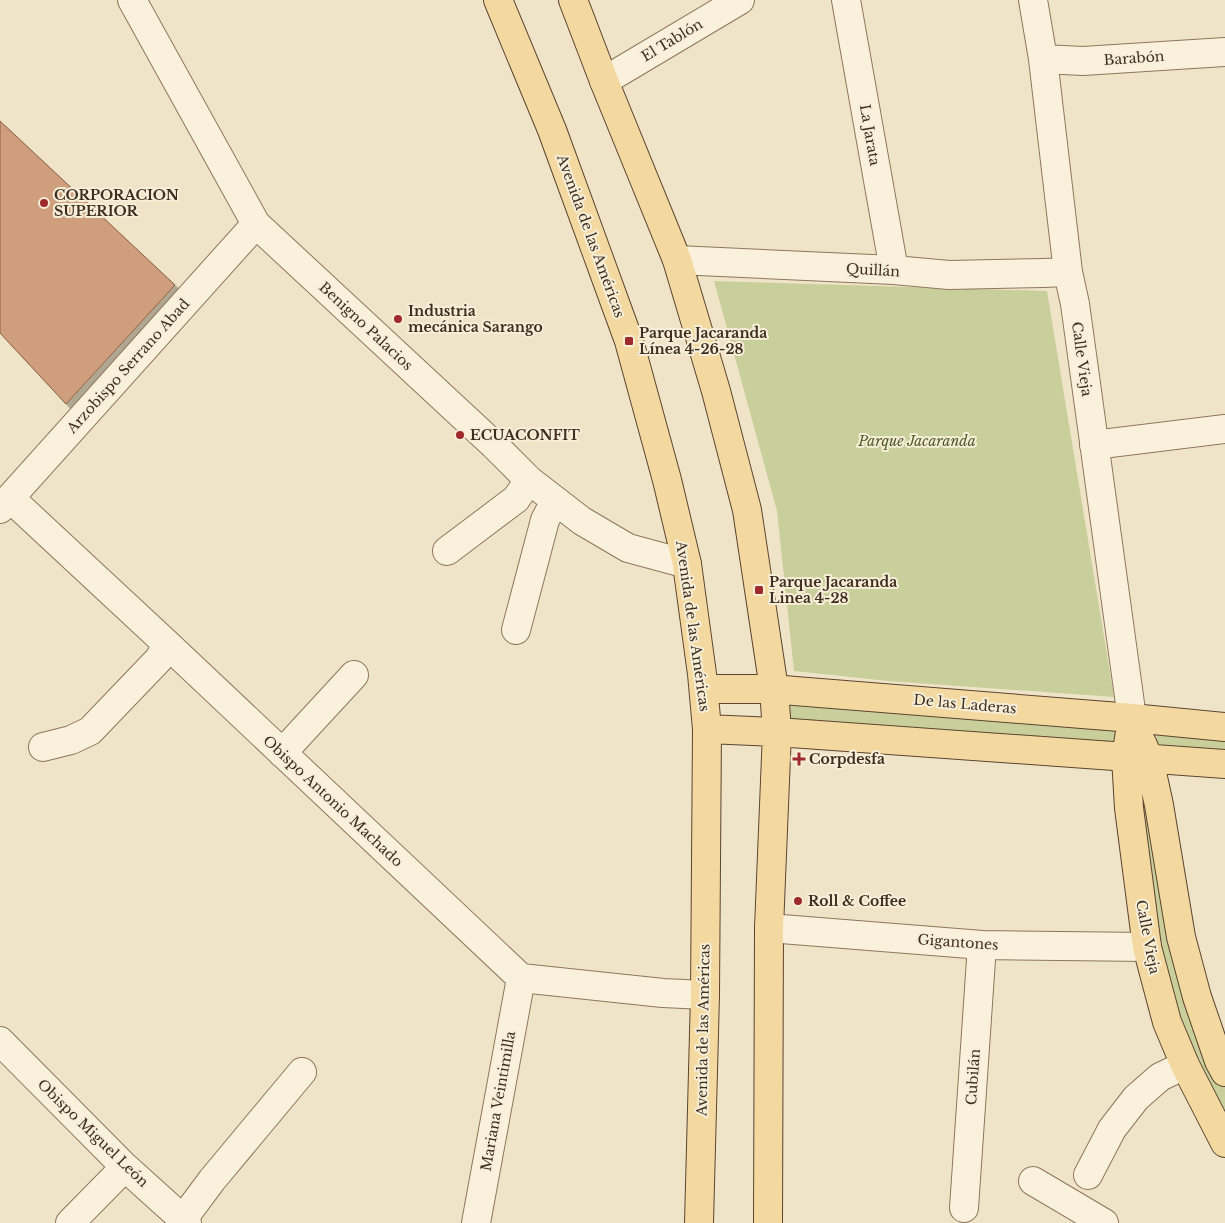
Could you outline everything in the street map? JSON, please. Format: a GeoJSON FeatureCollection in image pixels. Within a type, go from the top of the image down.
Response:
{"type":"FeatureCollection","features":[{"type":"Feature","properties":{"kind":"main road","name":"Avenida de las Américas"},"geometry":{"type":"LineString","coordinates":[[498,0],[552,130],[629,341],[667,480],[687,564],[704,689],[707,729],[705,995],[699,1223]]}},
{"type":"Feature","properties":{"kind":"main road"},"geometry":{"type":"LineString","coordinates":[[573,0],[677,260],[716,391],[747,510],[774,689],[777,732],[769,928],[768,1223]]}},
{"type":"Feature","properties":{"kind":"main road","name":"De las Laderas"},"geometry":{"type":"LineString","coordinates":[[704,689],[774,689],[1132,718],[1225,728]]}},
{"type":"Feature","properties":{"kind":"main road","name":"Calle Vieja"},"geometry":{"type":"LineString","coordinates":[[1132,718],[1138,758],[1160,805],[1181,937],[1197,997],[1219,1061],[1225,1072]]}},
{"type":"Feature","properties":{"kind":"main road"},"geometry":{"type":"LineString","coordinates":[[707,729],[777,732],[1225,764]]}},
{"type":"Feature","properties":{"kind":"main road","name":"Calle Vieja"},"geometry":{"type":"LineString","coordinates":[[1138,758],[1129,808],[1147,947],[1167,1022],[1185,1065],[1225,1143]]}},
{"type":"Feature","properties":{"kind":"street","name":"Benigno Palacios"},"geometry":{"type":"LineString","coordinates":[[132,0],[256,224],[494,445],[529,480],[555,501],[582,521],[628,548],[687,564]]}},
{"type":"Feature","properties":{"kind":"street","name":"El Tablón"},"geometry":{"type":"LineString","coordinates":[[604,81],[740,0]]}},
{"type":"Feature","properties":{"kind":"street","name":"La Jarata"},"geometry":{"type":"LineString","coordinates":[[846,0],[894,270]]}},
{"type":"Feature","properties":{"kind":"street","name":"Calle Vieja"},"geometry":{"type":"LineString","coordinates":[[1033,0],[1043,59],[1068,272],[1075,304],[1132,718]]}},
{"type":"Feature","properties":{"kind":"street","name":"Barabón"},"geometry":{"type":"LineString","coordinates":[[1043,59],[1084,61],[1225,52]]}},
{"type":"Feature","properties":{"kind":"street","name":"Arzobispo Serrano Abad"},"geometry":{"type":"LineString","coordinates":[[5,504],[256,224]]}},
{"type":"Feature","properties":{"kind":"street","name":"Quillán"},"geometry":{"type":"LineString","coordinates":[[677,260],[894,270],[949,275],[1068,272]]}},
{"type":"Feature","properties":{"kind":"street"},"geometry":{"type":"LineString","coordinates":[[1094,445],[1225,429]]}},
{"type":"Feature","properties":{"kind":"street"},"geometry":{"type":"LineString","coordinates":[[447,551],[516,500],[529,480]]}},
{"type":"Feature","properties":{"kind":"street"},"geometry":{"type":"LineString","coordinates":[[516,630],[545,520],[555,501]]}},
{"type":"Feature","properties":{"kind":"street","name":"Obispo Antonio Machado"},"geometry":{"type":"LineString","coordinates":[[5,504],[167,644],[521,978]]}},
{"type":"Feature","properties":{"kind":"street"},"geometry":{"type":"LineString","coordinates":[[43,747],[71,740],[90,731],[159,659],[167,644]]}},
{"type":"Feature","properties":{"kind":"street"},"geometry":{"type":"LineString","coordinates":[[282,753],[354,674]]}},
{"type":"Feature","properties":{"kind":"street","name":"Gigantones"},"geometry":{"type":"LineString","coordinates":[[769,928],[982,945],[1147,947]]}},
{"type":"Feature","properties":{"kind":"street","name":"Cubilán"},"geometry":{"type":"LineString","coordinates":[[964,1208],[982,945]]}},
{"type":"Feature","properties":{"kind":"street"},"geometry":{"type":"LineString","coordinates":[[521,978],[663,993],[705,995]]}},
{"type":"Feature","properties":{"kind":"street","name":"Mariana Veintimilla"},"geometry":{"type":"LineString","coordinates":[[476,1223],[521,978]]}},
{"type":"Feature","properties":{"kind":"street","name":"Obispo Miguel León"},"geometry":{"type":"LineString","coordinates":[[0,1042],[125,1166],[185,1221]]}},
{"type":"Feature","properties":{"kind":"street"},"geometry":{"type":"LineString","coordinates":[[1088,1175],[1112,1129],[1136,1098],[1160,1077],[1185,1065]]}},
{"type":"Feature","properties":{"kind":"street"},"geometry":{"type":"LineString","coordinates":[[185,1221],[212,1180],[302,1072]]}},
{"type":"Feature","properties":{"kind":"street"},"geometry":{"type":"LineString","coordinates":[[70,1223],[125,1166]]}},
{"type":"Feature","properties":{"kind":"street"},"geometry":{"type":"LineString","coordinates":[[1034,1181],[1104,1223]]}},
{"type":"Feature","properties":{"kind":"green space","name":"Parque Jacaranda"},"geometry":{"type":"Polygon","coordinates":[[[714,281],[1047,291],[1114,697],[888,681],[794,671],[777,511],[714,281]]]}},
{"type":"Feature","properties":{"kind":"green space"},"geometry":{"type":"Polygon","coordinates":[[[789,702],[1117,722],[1116,749],[790,727],[789,702]]]}},
{"type":"Feature","properties":{"kind":"green space"},"geometry":{"type":"Polygon","coordinates":[[[1156,727],[1225,734],[1225,759],[1157,755],[1156,727]]]}},
{"type":"Feature","properties":{"kind":"green space"},"geometry":{"type":"Polygon","coordinates":[[[1149,759],[1225,1072],[1225,1143],[1185,1065],[1129,808],[1149,759]]]}},
{"type":"Feature","properties":{"kind":"building","name":"CORPORACION SUPERIOR"},"geometry":{"type":"Polygon","coordinates":[[[0,121],[175,285],[66,404],[0,333],[0,121]]]}},
{"type":"Feature","properties":{"kind":"place","name":"CORPORACION SUPERIOR"},"geometry":{"type":"Point","coordinates":[44,203]}},
{"type":"Feature","properties":{"kind":"place","name":"Industria mecánica Sarango"},"geometry":{"type":"Point","coordinates":[398,319]}},
{"type":"Feature","properties":{"kind":"place","name":"Parque Jacaranda Línea 4-26-28"},"geometry":{"type":"Point","coordinates":[629,341]}},
{"type":"Feature","properties":{"kind":"place","name":"ECUACONFIT"},"geometry":{"type":"Point","coordinates":[460,435]}},
{"type":"Feature","properties":{"kind":"place","name":"Parque Jacaranda Linea 4-28"},"geometry":{"type":"Point","coordinates":[759,590]}},
{"type":"Feature","properties":{"kind":"place","name":"Corpdesfa"},"geometry":{"type":"Point","coordinates":[799,759]}},
{"type":"Feature","properties":{"kind":"place","name":"Roll & Coffee"},"geometry":{"type":"Point","coordinates":[798,901]}}]}
